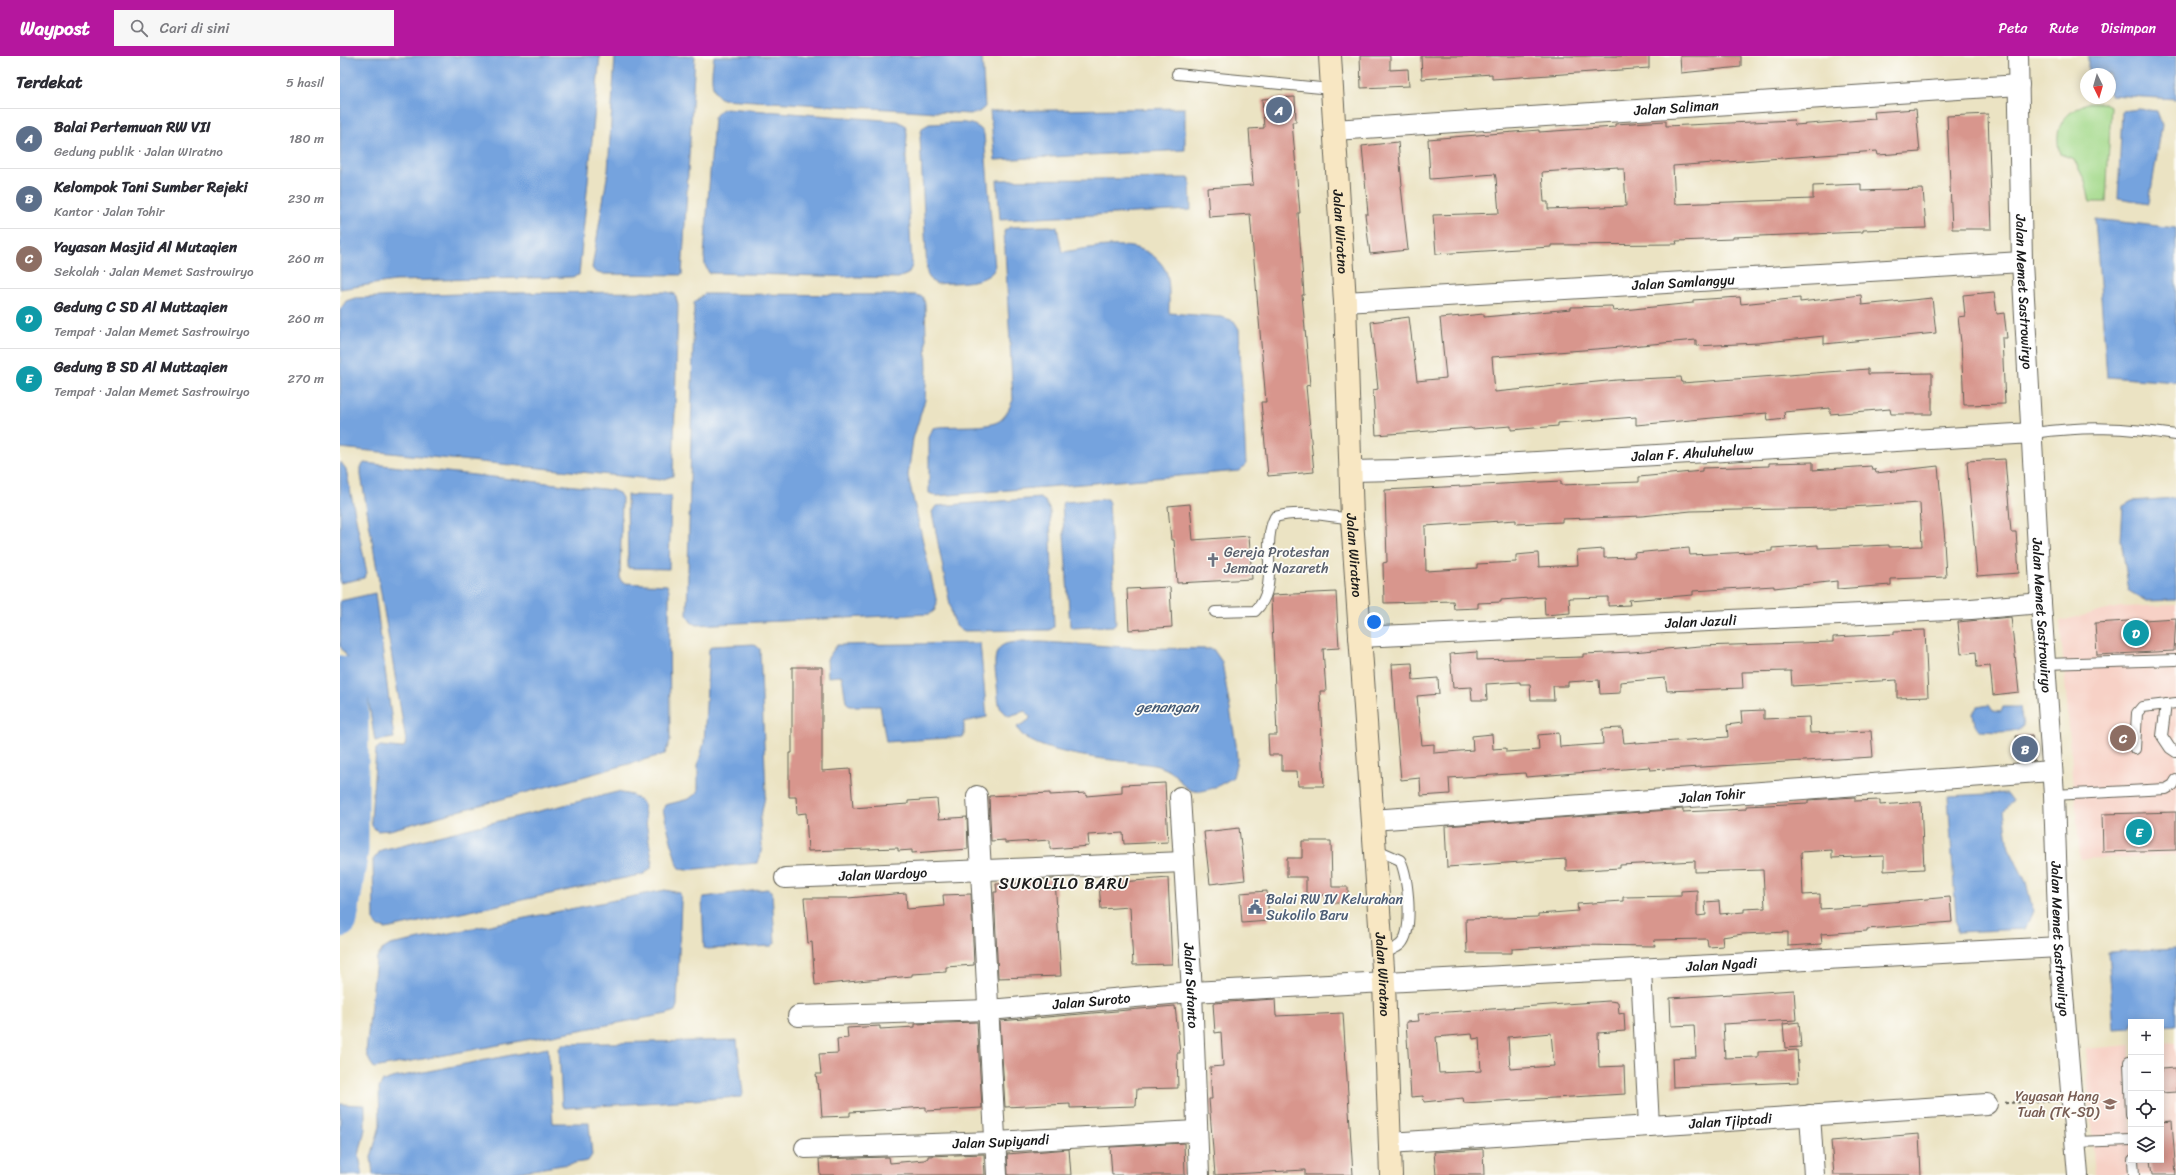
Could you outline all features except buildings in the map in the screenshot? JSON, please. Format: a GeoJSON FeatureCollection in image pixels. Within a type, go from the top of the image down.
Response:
{"type":"FeatureCollection","features":[{"type":"Feature","properties":{"kind":"main road","name":"Jalan Wiratno"},"geometry":{"type":"LineString","coordinates":[[1330,56],[1345,302],[1352,519],[1384,983],[1391,1175]]}},
{"type":"Feature","properties":{"kind":"street","name":"Jalan Memet Sastrowiryo"},"geometry":{"type":"LineString","coordinates":[[2018,56],[2022,262],[2033,433],[2041,603],[2054,796],[2059,947],[2078,1175]]}},
{"type":"Feature","properties":{"kind":"street","name":"Jalan Saliman"},"geometry":{"type":"LineString","coordinates":[[1334,130],[2019,84]]}},
{"type":"Feature","properties":{"kind":"street","name":"Jalan Samlangyu"},"geometry":{"type":"LineString","coordinates":[[1345,302],[2022,262]]}},
{"type":"Feature","properties":{"kind":"street","name":"Jalan F. Ahuluheluw"},"geometry":{"type":"LineString","coordinates":[[1351,471],[1397,470],[2033,433]]}},
{"type":"Feature","properties":{"kind":"street","name":"Jalan Jazuli"},"geometry":{"type":"LineString","coordinates":[[1359,637],[1971,609],[2041,603]]}},
{"type":"Feature","properties":{"kind":"street","name":"Jalan Tohir"},"geometry":{"type":"LineString","coordinates":[[1372,820],[2052,771]]}},
{"type":"Feature","properties":{"kind":"street"},"geometry":{"type":"LineString","coordinates":[[977,796],[998,1175]]}},
{"type":"Feature","properties":{"kind":"street","name":"Jalan Sutanto"},"geometry":{"type":"LineString","coordinates":[[1180,797],[1192,992],[1196,1131],[1199,1175]]}},
{"type":"Feature","properties":{"kind":"street","name":"Jalan Wardoyo"},"geometry":{"type":"LineString","coordinates":[[785,878],[1184,862]]}},
{"type":"Feature","properties":{"kind":"street","name":"Jalan Ngadi"},"geometry":{"type":"LineString","coordinates":[[1384,983],[2059,947]]}},
{"type":"Feature","properties":{"kind":"street"},"geometry":{"type":"LineString","coordinates":[[1641,969],[1649,1126]]}},
{"type":"Feature","properties":{"kind":"street","name":"Jalan Suroto"},"geometry":{"type":"LineString","coordinates":[[798,1016],[989,1010],[1192,992],[1384,983]]}},
{"type":"Feature","properties":{"kind":"street","name":"Jalan Tjiptadi"},"geometry":{"type":"LineString","coordinates":[[1389,1143],[1987,1104]]}},
{"type":"Feature","properties":{"kind":"street"},"geometry":{"type":"LineString","coordinates":[[1810,1116],[1814,1175]]}},
{"type":"Feature","properties":{"kind":"street","name":"Jalan Supiyandi"},"geometry":{"type":"LineString","coordinates":[[805,1148],[995,1142],[1196,1131]]}},
{"type":"Feature","properties":{"kind":"lane"},"geometry":{"type":"LineString","coordinates":[[1177,74],[1331,89]]}},
{"type":"Feature","properties":{"kind":"lane"},"geometry":{"type":"LineString","coordinates":[[2033,433],[2071,428],[2105,427],[2134,428],[2176,436]]}},
{"type":"Feature","properties":{"kind":"lane"},"geometry":{"type":"LineString","coordinates":[[1215,612],[1255,611],[1262,605],[1266,596],[1269,577],[1271,526],[1275,517],[1283,515],[1315,515],[1352,519]]}},
{"type":"Feature","properties":{"kind":"lane"},"geometry":{"type":"LineString","coordinates":[[2045,664],[2176,660]]}},
{"type":"Feature","properties":{"kind":"lane"},"geometry":{"type":"LineString","coordinates":[[2135,748],[2137,713],[2139,709],[2142,707],[2171,703],[2162,736],[2176,752]]}},
{"type":"Feature","properties":{"kind":"lane"},"geometry":{"type":"LineString","coordinates":[[2054,796],[2166,789],[2173,785],[2176,780]]}},
{"type":"Feature","properties":{"kind":"lane"},"geometry":{"type":"LineString","coordinates":[[1374,850],[1400,860],[1405,869],[1407,891],[1408,920],[1405,936],[1401,944],[1382,955]]}},
{"type":"Feature","properties":{"kind":"lane"},"geometry":{"type":"LineString","coordinates":[[2075,1142],[2128,1140]]}},
{"type":"Feature","properties":{"kind":"lane"},"geometry":{"type":"LineString","coordinates":[[2133,1163],[2134,1175]]}},
{"type":"Feature","properties":{"kind":"path"},"geometry":{"type":"LineString","coordinates":[[1987,1104],[2072,1099]]}},
{"type":"Feature","properties":{"kind":"shaded area"},"geometry":{"type":"Polygon","coordinates":[[[2176,605],[2176,855],[2080,859],[2060,621],[2120,607],[2176,605]]]}},
{"type":"Feature","properties":{"kind":"shaded area","name":"Yayasan Hang Tuah (TK-SD)"},"geometry":{"type":"Polygon","coordinates":[[[2176,1042],[2176,1175],[2095,1175],[2085,1049],[2128,1045],[2128,1163],[2164,1163],[2164,1043],[2176,1042]]]}},
{"type":"Feature","properties":{"kind":"green space"},"geometry":{"type":"Polygon","coordinates":[[[2085,104],[2106,104],[2111,106],[2106,202],[2090,202],[2085,181],[2074,159],[2060,154],[2058,145],[2059,129],[2066,117],[2085,104]]]}},
{"type":"Feature","properties":{"kind":"water"},"geometry":{"type":"Polygon","coordinates":[[[340,56],[600,56],[579,275],[572,277],[395,281],[340,289],[340,56]]]}},
{"type":"Feature","properties":{"kind":"water"},"geometry":{"type":"Polygon","coordinates":[[[615,56],[695,56],[682,275],[601,274],[595,272],[592,268],[608,171],[615,56]]]}},
{"type":"Feature","properties":{"kind":"water"},"geometry":{"type":"Polygon","coordinates":[[[714,56],[982,56],[985,107],[979,112],[970,114],[722,99],[715,91],[712,80],[714,56]]]}},
{"type":"Feature","properties":{"kind":"water"},"geometry":{"type":"Polygon","coordinates":[[[2088,56],[2176,56],[2176,99],[2116,95],[2116,68],[2088,68],[2088,56]]]}},
{"type":"Feature","properties":{"kind":"water"},"geometry":{"type":"Polygon","coordinates":[[[725,108],[897,121],[905,125],[907,133],[906,158],[912,266],[908,274],[898,278],[709,273],[705,265],[704,255],[714,118],[719,111],[725,108]]]}},
{"type":"Feature","properties":{"kind":"water"},"geometry":{"type":"Polygon","coordinates":[[[1185,108],[1185,150],[995,160],[990,111],[1185,108]]]}},
{"type":"Feature","properties":{"kind":"water"},"geometry":{"type":"Polygon","coordinates":[[[2139,109],[2157,111],[2162,125],[2149,203],[2118,198],[2122,111],[2139,109]]]}},
{"type":"Feature","properties":{"kind":"water"},"geometry":{"type":"Polygon","coordinates":[[[968,123],[975,125],[984,134],[995,268],[991,273],[978,280],[961,283],[937,284],[931,281],[927,273],[920,137],[922,128],[929,124],[968,123]]]}},
{"type":"Feature","properties":{"kind":"water"},"geometry":{"type":"Polygon","coordinates":[[[1190,178],[1191,210],[1000,220],[997,180],[1190,178]]]}},
{"type":"Feature","properties":{"kind":"water"},"geometry":{"type":"Polygon","coordinates":[[[2095,219],[2176,228],[2176,382],[2107,377],[2095,219]]]}},
{"type":"Feature","properties":{"kind":"water"},"geometry":{"type":"Polygon","coordinates":[[[1010,227],[1057,227],[1062,252],[1104,246],[1133,247],[1146,251],[1157,259],[1166,271],[1169,291],[1169,313],[1222,317],[1234,321],[1239,329],[1246,464],[1239,471],[937,496],[929,493],[929,437],[933,428],[949,426],[980,426],[997,422],[1004,417],[1013,400],[1004,231],[1010,227]]]}},
{"type":"Feature","properties":{"kind":"water"},"geometry":{"type":"Polygon","coordinates":[[[667,292],[675,294],[678,305],[673,476],[660,480],[340,448],[340,310],[346,301],[355,298],[483,293],[667,292]]]}},
{"type":"Feature","properties":{"kind":"water"},"geometry":{"type":"Polygon","coordinates":[[[704,294],[916,295],[923,297],[925,304],[927,369],[925,400],[913,439],[908,476],[937,603],[935,610],[930,614],[696,625],[691,622],[687,615],[694,303],[704,294]]]}},
{"type":"Feature","properties":{"kind":"water"},"geometry":{"type":"Polygon","coordinates":[[[340,461],[346,469],[367,573],[364,578],[340,583],[340,461]]]}},
{"type":"Feature","properties":{"kind":"water"},"geometry":{"type":"Polygon","coordinates":[[[364,463],[612,490],[619,493],[622,498],[620,579],[623,583],[667,585],[669,590],[670,741],[665,754],[390,830],[377,831],[372,826],[371,819],[376,749],[380,746],[401,748],[405,746],[406,741],[361,475],[361,467],[364,463]]]}},
{"type":"Feature","properties":{"kind":"water"},"geometry":{"type":"Polygon","coordinates":[[[627,495],[671,496],[669,569],[628,568],[627,495]]]}},
{"type":"Feature","properties":{"kind":"water"},"geometry":{"type":"Polygon","coordinates":[[[1040,498],[1045,501],[1050,511],[1054,627],[1050,630],[962,631],[956,626],[952,615],[932,512],[936,506],[1040,498]]]}},
{"type":"Feature","properties":{"kind":"water"},"geometry":{"type":"Polygon","coordinates":[[[2176,498],[2176,600],[2146,601],[2129,591],[2121,540],[2123,506],[2132,501],[2176,498]]]}},
{"type":"Feature","properties":{"kind":"water"},"geometry":{"type":"Polygon","coordinates":[[[1107,499],[1109,503],[1116,623],[1113,626],[1073,628],[1070,626],[1062,504],[1064,502],[1107,499]]]}},
{"type":"Feature","properties":{"kind":"water"},"geometry":{"type":"Polygon","coordinates":[[[375,593],[394,738],[375,741],[368,699],[358,674],[340,646],[340,601],[375,593]]]}},
{"type":"Feature","properties":{"kind":"water","name":"genangan"},"geometry":{"type":"Polygon","coordinates":[[[1041,642],[1144,648],[1213,649],[1222,662],[1236,744],[1237,760],[1233,777],[1204,791],[1194,791],[1187,788],[1174,774],[1162,767],[1072,754],[1036,744],[1024,736],[1017,727],[1029,720],[1030,717],[1025,711],[1009,716],[1001,710],[996,677],[996,654],[999,648],[1004,644],[1041,642]]]}},
{"type":"Feature","properties":{"kind":"water"},"geometry":{"type":"Polygon","coordinates":[[[980,643],[987,717],[964,722],[964,737],[886,742],[880,706],[850,706],[846,702],[842,676],[828,677],[827,659],[837,645],[980,643]]]}},
{"type":"Feature","properties":{"kind":"water"},"geometry":{"type":"Polygon","coordinates":[[[754,644],[760,649],[766,792],[760,821],[762,846],[760,858],[757,863],[686,870],[680,869],[676,861],[663,810],[665,805],[689,799],[698,792],[698,764],[704,743],[709,649],[714,646],[754,644]]]}},
{"type":"Feature","properties":{"kind":"water"},"geometry":{"type":"Polygon","coordinates":[[[1989,705],[1993,711],[2001,712],[2003,707],[2020,707],[2023,726],[2014,731],[2008,732],[1979,731],[1975,725],[1973,713],[1977,707],[1989,705]]]}},
{"type":"Feature","properties":{"kind":"water"},"geometry":{"type":"Polygon","coordinates":[[[617,792],[632,795],[643,803],[652,859],[651,868],[644,874],[386,929],[379,927],[374,921],[373,860],[381,850],[617,792]]]}},
{"type":"Feature","properties":{"kind":"water"},"geometry":{"type":"Polygon","coordinates":[[[2007,793],[2013,801],[2004,811],[2009,848],[2026,882],[2033,911],[2025,929],[1957,932],[1948,796],[2007,793]]]}},
{"type":"Feature","properties":{"kind":"water"},"geometry":{"type":"Polygon","coordinates":[[[767,889],[772,891],[775,943],[772,946],[704,948],[702,900],[704,897],[767,889]]]}},
{"type":"Feature","properties":{"kind":"water"},"geometry":{"type":"Polygon","coordinates":[[[665,890],[680,893],[681,902],[677,1006],[675,1011],[667,1014],[374,1068],[370,1062],[366,1052],[376,959],[382,950],[390,945],[665,890]]]}},
{"type":"Feature","properties":{"kind":"water"},"geometry":{"type":"Polygon","coordinates":[[[2176,948],[2176,1025],[2164,1026],[2164,1019],[2128,1019],[2128,1028],[2114,1029],[2108,952],[2176,948]]]}},
{"type":"Feature","properties":{"kind":"water"},"geometry":{"type":"Polygon","coordinates":[[[737,1040],[743,1094],[741,1097],[565,1108],[562,1106],[559,1049],[562,1044],[737,1040]]]}},
{"type":"Feature","properties":{"kind":"water"},"geometry":{"type":"Polygon","coordinates":[[[548,1048],[553,1123],[589,1123],[592,1155],[588,1161],[500,1175],[373,1175],[371,1157],[380,1126],[379,1088],[383,1081],[548,1048]]]}},
{"type":"Feature","properties":{"kind":"water"},"geometry":{"type":"Polygon","coordinates":[[[340,1104],[365,1105],[365,1129],[359,1156],[363,1175],[340,1175],[340,1104]]]}},
{"type":"Feature","properties":{"kind":"waterway"},"geometry":{"type":"LineString","coordinates":[[340,673],[351,685],[351,850],[340,920]]}},
{"type":"Feature","properties":{"kind":"place","name":"Balai Pertemuan RW VII"},"geometry":{"type":"Point","coordinates":[1279,110]}},
{"type":"Feature","properties":{"kind":"place","name":"Gereja Protestan Jemaat Nazareth"},"geometry":{"type":"Point","coordinates":[1213,560]}},
{"type":"Feature","properties":{"kind":"place","name":"Gedung C SD Al Muttaqien"},"geometry":{"type":"Point","coordinates":[2136,633]}},
{"type":"Feature","properties":{"kind":"place","name":"Yayasan Masjid Al Mutaqien"},"geometry":{"type":"Point","coordinates":[2123,738]}},
{"type":"Feature","properties":{"kind":"place","name":"Kelompok Tani Sumber Rejeki"},"geometry":{"type":"Point","coordinates":[2025,749]}},
{"type":"Feature","properties":{"kind":"place","name":"Gedung B SD Al Muttaqien"},"geometry":{"type":"Point","coordinates":[2139,832]}},
{"type":"Feature","properties":{"kind":"place","name":"Balai RW IV Kelurahan Sukolilo Baru"},"geometry":{"type":"Point","coordinates":[1255,907]}},
{"type":"Feature","properties":{"kind":"place","name":"Yayasan Hang Tuah (TK-SD)"},"geometry":{"type":"Point","coordinates":[2110,1104]}},
{"type":"Feature","properties":{"kind":"district","name":"SUKOLILO BARU"},"geometry":{"type":"Point","coordinates":[1064,883]}}]}
